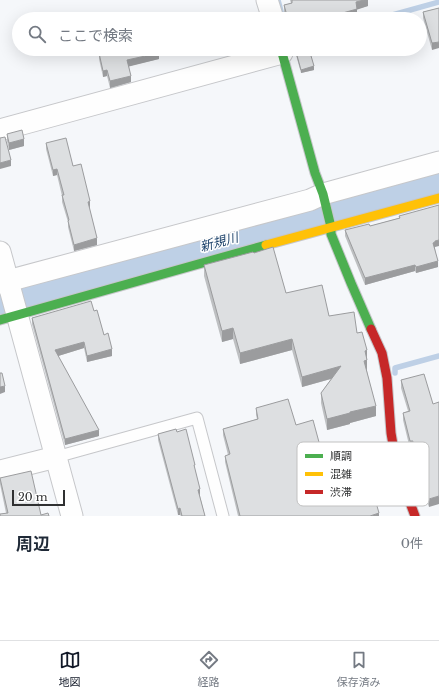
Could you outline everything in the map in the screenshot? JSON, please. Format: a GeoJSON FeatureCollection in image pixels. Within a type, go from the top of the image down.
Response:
{"type":"FeatureCollection","features":[{"type":"Feature","properties":{"kind":"street"},"geometry":{"type":"LineString","coordinates":[[267,0],[271,12]]}},
{"type":"Feature","properties":{"kind":"street"},"geometry":{"type":"LineString","coordinates":[[0,130],[263,56]]}},
{"type":"Feature","properties":{"kind":"street"},"geometry":{"type":"LineString","coordinates":[[282,56],[323,197],[331,234],[382,353],[387,378],[393,442]]}},
{"type":"Feature","properties":{"kind":"street"},"geometry":{"type":"LineString","coordinates":[[6,284],[323,197],[439,162]]}},
{"type":"Feature","properties":{"kind":"street"},"geometry":{"type":"LineString","coordinates":[[12,316],[330,225],[439,198]]}},
{"type":"Feature","properties":{"kind":"street"},"geometry":{"type":"LineString","coordinates":[[0,252],[12,316],[56,457],[72,516]]}},
{"type":"Feature","properties":{"kind":"street"},"geometry":{"type":"LineString","coordinates":[[0,471],[56,457]]}},
{"type":"Feature","properties":{"kind":"street"},"geometry":{"type":"LineString","coordinates":[[411,506],[415,516]]}},
{"type":"Feature","properties":{"kind":"lane"},"geometry":{"type":"LineString","coordinates":[[56,457],[197,418],[223,516]]}},
{"type":"Feature","properties":{"kind":"building"},"geometry":{"type":"Polygon","coordinates":[[[292,0],[364,0],[356,2],[357,9],[346,12],[286,12],[284,5],[292,3],[292,0]]]}},
{"type":"Feature","properties":{"kind":"building"},"geometry":{"type":"Polygon","coordinates":[[[439,8],[439,42],[432,43],[427,26],[427,12],[423,12],[439,8]]]}},
{"type":"Feature","properties":{"kind":"building"},"geometry":{"type":"Polygon","coordinates":[[[100,56],[145,56],[127,60],[131,76],[110,81],[107,70],[103,71],[100,56]]]}},
{"type":"Feature","properties":{"kind":"building"},"geometry":{"type":"Polygon","coordinates":[[[297,56],[311,56],[314,66],[301,70],[297,56]]]}},
{"type":"Feature","properties":{"kind":"building"},"geometry":{"type":"Polygon","coordinates":[[[22,130],[24,139],[9,143],[7,134],[22,130]]]}},
{"type":"Feature","properties":{"kind":"building"},"geometry":{"type":"Polygon","coordinates":[[[5,137],[11,160],[0,163],[0,138],[5,137]]]}},
{"type":"Feature","properties":{"kind":"building"},"geometry":{"type":"Polygon","coordinates":[[[66,138],[73,166],[81,164],[97,238],[74,245],[57,169],[53,170],[46,143],[66,138]]]}},
{"type":"Feature","properties":{"kind":"building"},"geometry":{"type":"Polygon","coordinates":[[[439,205],[439,240],[433,243],[438,261],[416,267],[415,265],[365,278],[345,230],[369,224],[370,226],[439,205]]]}},
{"type":"Feature","properties":{"kind":"building"},"geometry":{"type":"Polygon","coordinates":[[[273,247],[286,293],[322,285],[329,316],[354,312],[357,333],[362,332],[367,350],[365,351],[367,360],[364,361],[376,406],[327,419],[321,393],[341,366],[302,377],[292,339],[240,353],[233,328],[222,331],[204,265],[273,247]]]}},
{"type":"Feature","properties":{"kind":"building"},"geometry":{"type":"Polygon","coordinates":[[[91,301],[94,311],[97,310],[104,335],[108,333],[112,349],[87,356],[84,342],[55,350],[99,430],[65,439],[32,318],[91,301]]]}},
{"type":"Feature","properties":{"kind":"building"},"geometry":{"type":"Polygon","coordinates":[[[0,373],[2,373],[5,386],[0,387],[0,373]]]}},
{"type":"Feature","properties":{"kind":"building"},"geometry":{"type":"Polygon","coordinates":[[[424,374],[433,404],[439,402],[439,496],[429,499],[429,442],[410,441],[403,413],[410,411],[401,380],[424,374]]]}},
{"type":"Feature","properties":{"kind":"building"},"geometry":{"type":"Polygon","coordinates":[[[288,399],[296,425],[313,420],[319,442],[297,442],[297,506],[377,506],[379,513],[370,516],[240,516],[225,456],[230,454],[223,429],[258,419],[256,408],[288,399]]]}},
{"type":"Feature","properties":{"kind":"building"},"geometry":{"type":"Polygon","coordinates":[[[176,429],[177,432],[186,429],[200,489],[198,490],[205,516],[182,516],[180,508],[178,509],[158,434],[176,429]]]}},
{"type":"Feature","properties":{"kind":"building"},"geometry":{"type":"Polygon","coordinates":[[[31,471],[41,515],[48,513],[49,516],[0,516],[0,514],[8,513],[0,478],[31,471]]]}},
{"type":"Feature","properties":{"kind":"waterway"},"geometry":{"type":"LineString","coordinates":[[278,0],[281,12]]}},
{"type":"Feature","properties":{"kind":"waterway"},"geometry":{"type":"LineString","coordinates":[[403,12],[439,2]]}},
{"type":"Feature","properties":{"kind":"waterway","name":"新規川"},"geometry":{"type":"LineString","coordinates":[[0,307],[36,297],[80,280],[439,181]]}},
{"type":"Feature","properties":{"kind":"waterway"},"geometry":{"type":"LineString","coordinates":[[395,373],[395,368],[439,356]]}},
{"type":"Feature","properties":{"kind":"traffic: fast"},"geometry":{"type":"LineString","coordinates":[[283,56],[315,173],[323,194],[331,227],[331,234],[371,329]]}},
{"type":"Feature","properties":{"kind":"traffic: fast"},"geometry":{"type":"LineString","coordinates":[[0,320],[266,245]]}},
{"type":"Feature","properties":{"kind":"traffic: slow"},"geometry":{"type":"LineString","coordinates":[[266,245],[439,198]]}},
{"type":"Feature","properties":{"kind":"traffic: jam"},"geometry":{"type":"LineString","coordinates":[[371,329],[382,353],[387,378],[393,442]]}},
{"type":"Feature","properties":{"kind":"traffic: jam"},"geometry":{"type":"LineString","coordinates":[[411,506],[415,516]]}}]}
